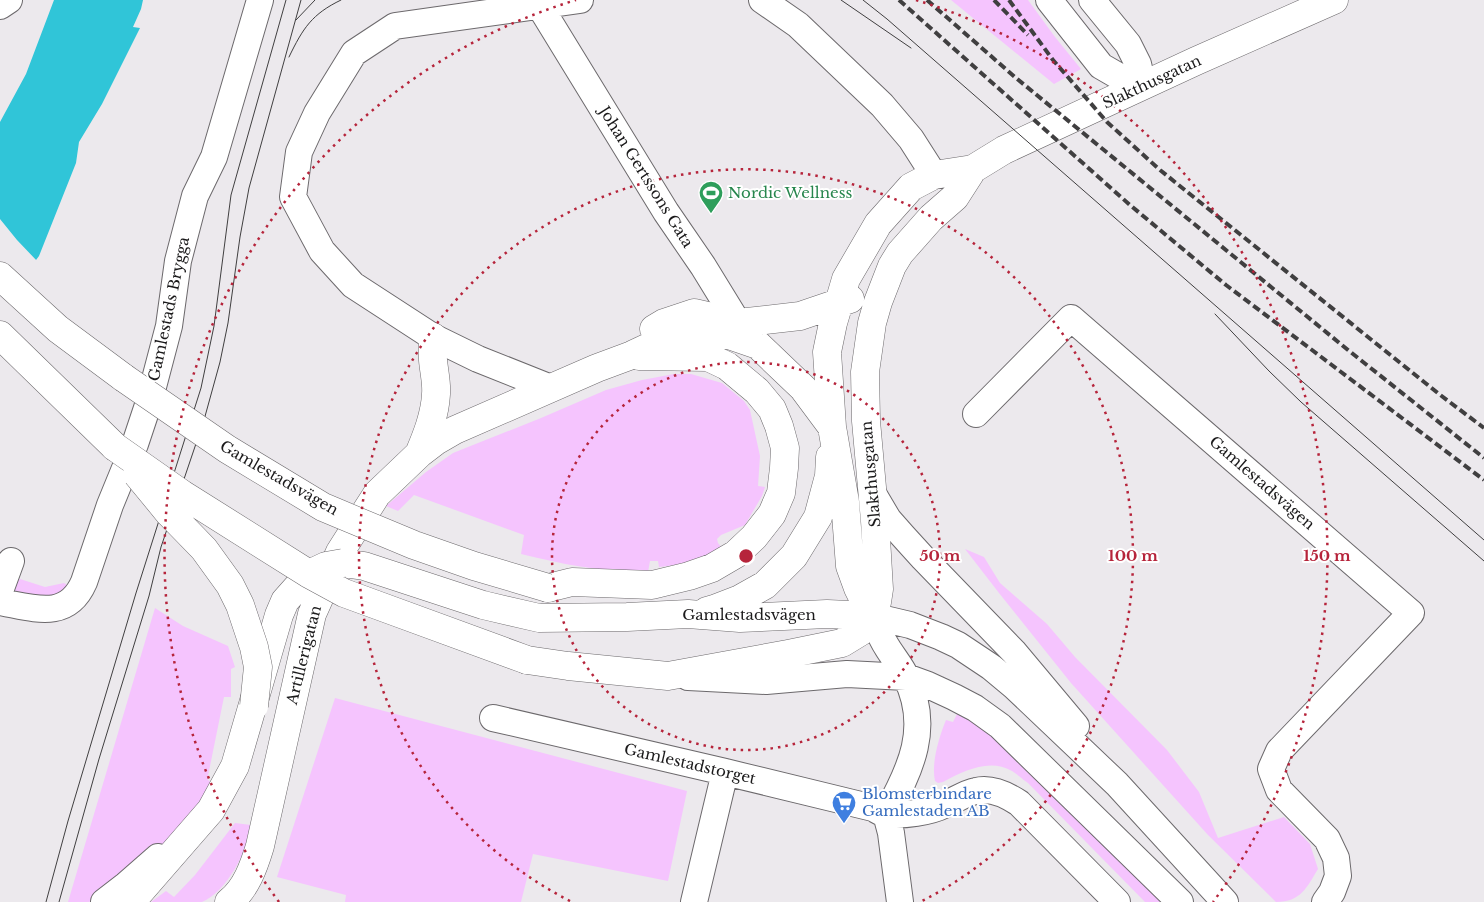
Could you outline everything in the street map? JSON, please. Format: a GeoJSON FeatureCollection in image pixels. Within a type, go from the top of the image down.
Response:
{"type":"FeatureCollection","features":[{"type":"Feature","properties":{"kind":"main road","name":"Slakthusgatan"},"geometry":{"type":"LineString","coordinates":[[872,616],[858,588],[850,566],[845,502],[832,427],[827,352],[832,323],[846,278],[878,224],[911,186],[934,175],[972,169],[1004,150],[1143,85],[1334,0]]}},
{"type":"Feature","properties":{"kind":"main road","name":"Slakthusgatan"},"geometry":{"type":"LineString","coordinates":[[872,616],[879,589],[866,421],[865,372],[872,322],[892,266],[900,253],[931,218],[956,197],[972,169]]}},
{"type":"Feature","properties":{"kind":"main road"},"geometry":{"type":"LineString","coordinates":[[632,355],[638,338],[664,323],[694,313],[738,323],[800,316],[853,298],[892,266]]}},
{"type":"Feature","properties":{"kind":"main road","name":"Gamlestadsvägen"},"geometry":{"type":"LineString","coordinates":[[0,276],[58,329],[124,378],[227,449],[324,507],[414,545],[474,566],[548,588],[627,617]]}},
{"type":"Feature","properties":{"kind":"main road","name":"Artillerigatan"},"geometry":{"type":"LineString","coordinates":[[229,902],[248,878],[255,864],[312,614],[340,552],[377,494],[419,454],[436,441],[456,430],[679,333],[729,335],[758,345],[803,388],[832,427]]}},
{"type":"Feature","properties":{"kind":"main road"},"geometry":{"type":"LineString","coordinates":[[0,335],[115,447],[182,494],[309,574],[344,593],[527,660],[668,676],[842,643],[860,632],[872,616]]}},
{"type":"Feature","properties":{"kind":"main road"},"geometry":{"type":"LineString","coordinates":[[419,454],[430,423],[436,394],[432,337]]}},
{"type":"Feature","properties":{"kind":"main road","name":"Artillerigatan"},"geometry":{"type":"LineString","coordinates":[[548,588],[572,582],[652,585],[690,576],[712,568],[736,554],[754,537],[772,514],[781,494],[785,448],[772,409],[757,391],[727,366],[708,357],[632,355]]}},
{"type":"Feature","properties":{"kind":"main road","name":"Slakthusgatan"},"geometry":{"type":"LineString","coordinates":[[688,614],[714,609],[740,599],[765,585],[794,556],[818,517],[829,476],[832,427]]}},
{"type":"Feature","properties":{"kind":"main road","name":"Artillerigatan"},"geometry":{"type":"LineString","coordinates":[[115,447],[169,513],[204,549],[230,585],[240,605],[254,647],[258,667],[254,706]]}},
{"type":"Feature","properties":{"kind":"main road","name":"Gamlestadsvägen"},"geometry":{"type":"LineString","coordinates":[[309,574],[326,566],[343,563],[364,566],[483,605],[539,618],[688,614],[740,618],[827,614],[872,616]]}},
{"type":"Feature","properties":{"kind":"main road","name":"Artillerigatan"},"geometry":{"type":"LineString","coordinates":[[131,902],[211,810],[235,766],[285,601],[309,574]]}},
{"type":"Feature","properties":{"kind":"street"},"geometry":{"type":"LineString","coordinates":[[0,6],[9,0]]}},
{"type":"Feature","properties":{"kind":"street","name":"Gamlestads Brygga"},"geometry":{"type":"LineString","coordinates":[[0,602],[42,610],[58,608],[70,602],[81,590],[110,505],[135,444],[149,402],[169,326],[178,261],[195,196],[214,157],[260,0]]}},
{"type":"Feature","properties":{"kind":"street"},"geometry":{"type":"LineString","coordinates":[[551,388],[478,359],[432,337],[353,285],[322,251],[294,197],[299,152],[316,113],[354,53],[396,26],[580,0]]}},
{"type":"Feature","properties":{"kind":"street"},"geometry":{"type":"LineString","coordinates":[[762,0],[798,25],[882,105],[911,139],[934,175]]}},
{"type":"Feature","properties":{"kind":"street"},"geometry":{"type":"LineString","coordinates":[[1049,0],[1101,66],[1120,77],[1143,85]]}},
{"type":"Feature","properties":{"kind":"street"},"geometry":{"type":"LineString","coordinates":[[1092,0],[1128,44],[1138,64],[1143,85]]}},
{"type":"Feature","properties":{"kind":"street","name":"Johan Gertssons Gata"},"geometry":{"type":"LineString","coordinates":[[539,5],[666,212],[703,266],[738,323],[758,345]]}},
{"type":"Feature","properties":{"kind":"street","name":"Gamlestadsvägen"},"geometry":{"type":"LineString","coordinates":[[976,414],[1071,318],[1411,613],[1279,751],[1271,769],[1279,790],[1327,839],[1336,858],[1338,876],[1332,892],[1325,902]]}},
{"type":"Feature","properties":{"kind":"street","name":"Gamlestadsvägen"},"geometry":{"type":"LineString","coordinates":[[872,492],[888,519],[1014,652],[1066,713],[1117,784]]}},
{"type":"Feature","properties":{"kind":"street"},"geometry":{"type":"LineString","coordinates":[[0,591],[12,561]]}},
{"type":"Feature","properties":{"kind":"street"},"geometry":{"type":"LineString","coordinates":[[872,616],[886,646],[906,677],[914,698],[918,718],[916,747],[900,788],[886,814],[891,833],[900,902]]}},
{"type":"Feature","properties":{"kind":"street","name":"Gamlestadsvägen"},"geometry":{"type":"LineString","coordinates":[[872,616],[910,625],[958,645],[1015,687],[1117,784],[1225,902]]}},
{"type":"Feature","properties":{"kind":"street"},"geometry":{"type":"LineString","coordinates":[[668,676],[766,681],[847,674],[906,677],[928,685],[975,708],[1000,726],[1180,902]]}},
{"type":"Feature","properties":{"kind":"street","name":"Gamlestadstorget"},"geometry":{"type":"LineString","coordinates":[[493,718],[873,808],[886,814]]}},
{"type":"Feature","properties":{"kind":"street"},"geometry":{"type":"LineString","coordinates":[[694,902],[725,772]]}},
{"type":"Feature","properties":{"kind":"street"},"geometry":{"type":"LineString","coordinates":[[886,814],[923,812],[976,791],[986,790],[1010,796],[1118,902]]}},
{"type":"Feature","properties":{"kind":"street"},"geometry":{"type":"LineString","coordinates":[[104,902],[211,810]]}},
{"type":"Feature","properties":{"kind":"shaded area"},"geometry":{"type":"Polygon","coordinates":[[[951,0],[1028,0],[1081,69],[1054,84],[951,0]]]}},
{"type":"Feature","properties":{"kind":"shaded area"},"geometry":{"type":"Polygon","coordinates":[[[674,374],[691,374],[722,383],[744,401],[750,410],[760,456],[758,486],[765,487],[762,496],[745,525],[721,535],[717,539],[722,548],[714,552],[676,565],[659,567],[658,561],[650,561],[648,572],[600,569],[521,554],[524,535],[414,495],[398,511],[386,506],[426,472],[453,453],[606,390],[674,374]]]}},
{"type":"Feature","properties":{"kind":"shaded area"},"geometry":{"type":"Polygon","coordinates":[[[965,549],[984,557],[1000,583],[1047,624],[1075,657],[1167,750],[1199,792],[1218,838],[1284,817],[1310,844],[1318,869],[1302,892],[1292,899],[1276,902],[1208,835],[1071,683],[965,549]]]}},
{"type":"Feature","properties":{"kind":"shaded area"},"geometry":{"type":"Polygon","coordinates":[[[20,579],[45,587],[64,583],[67,585],[62,591],[49,596],[34,597],[12,593],[16,580],[20,579]]]}},
{"type":"Feature","properties":{"kind":"shaded area"},"geometry":{"type":"Polygon","coordinates":[[[155,608],[183,626],[228,646],[235,667],[231,669],[231,697],[224,697],[208,776],[208,780],[211,782],[203,798],[167,844],[118,883],[89,902],[68,902],[155,608]]]}},
{"type":"Feature","properties":{"kind":"shaded area"},"geometry":{"type":"Polygon","coordinates":[[[335,698],[687,791],[668,881],[533,854],[521,902],[345,902],[346,895],[277,877],[335,698]]]}},
{"type":"Feature","properties":{"kind":"shaded area"},"geometry":{"type":"Polygon","coordinates":[[[957,714],[991,734],[1164,902],[1145,902],[1028,783],[1012,771],[1003,767],[986,766],[968,770],[943,782],[938,783],[935,781],[936,750],[941,734],[946,720],[953,722],[957,714]]]}},
{"type":"Feature","properties":{"kind":"shaded area"},"geometry":{"type":"Polygon","coordinates":[[[235,823],[251,825],[249,835],[241,858],[228,880],[220,889],[202,902],[151,902],[166,891],[174,897],[195,875],[235,823]]]}},
{"type":"Feature","properties":{"kind":"water"},"geometry":{"type":"Polygon","coordinates":[[[54,0],[143,0],[133,27],[140,28],[102,104],[79,142],[76,163],[39,256],[0,308],[0,122],[26,74],[54,0]]]}},
{"type":"Feature","properties":{"kind":"pier"},"geometry":{"type":"Polygon","coordinates":[[[0,219],[38,262],[0,311],[0,219]]]}},
{"type":"Feature","properties":{"kind":"tram line"},"geometry":{"type":"LineString","coordinates":[[46,902],[68,821],[136,593],[201,388],[214,326],[231,195],[286,0]]}},
{"type":"Feature","properties":{"kind":"tram line"},"geometry":{"type":"LineString","coordinates":[[59,902],[99,759],[149,596],[161,547],[204,420],[220,362],[249,188],[301,0]]}},
{"type":"Feature","properties":{"kind":"tram line"},"geometry":{"type":"LineString","coordinates":[[296,20],[315,0]]}},
{"type":"Feature","properties":{"kind":"tram line"},"geometry":{"type":"LineString","coordinates":[[289,57],[309,23],[331,5],[341,0]]}},
{"type":"Feature","properties":{"kind":"tram line"},"geometry":{"type":"LineString","coordinates":[[841,0],[911,48]]}},
{"type":"Feature","properties":{"kind":"tram line"},"geometry":{"type":"LineString","coordinates":[[863,0],[1484,540]]}},
{"type":"Feature","properties":{"kind":"tram line"},"geometry":{"type":"LineString","coordinates":[[1215,314],[1301,402],[1484,561]]}},
{"type":"Feature","properties":{"kind":"railway"},"geometry":{"type":"LineString","coordinates":[[899,0],[1130,205],[1226,285],[1484,480]]}},
{"type":"Feature","properties":{"kind":"railway"},"geometry":{"type":"LineString","coordinates":[[927,0],[1016,78],[1348,350],[1484,458]]}},
{"type":"Feature","properties":{"kind":"railway"},"geometry":{"type":"LineString","coordinates":[[994,0],[1028,35]]}},
{"type":"Feature","properties":{"kind":"railway"},"geometry":{"type":"LineString","coordinates":[[1009,0],[1053,60],[1107,122],[1160,170],[1484,428]]}},
{"type":"Feature","properties":{"kind":"place","name":"Nordic Wellness"},"geometry":{"type":"Point","coordinates":[711,214]}},
{"type":"Feature","properties":{"kind":"place","name":"Blomsterbindare Gamlestaden AB"},"geometry":{"type":"Point","coordinates":[844,824]}}]}
